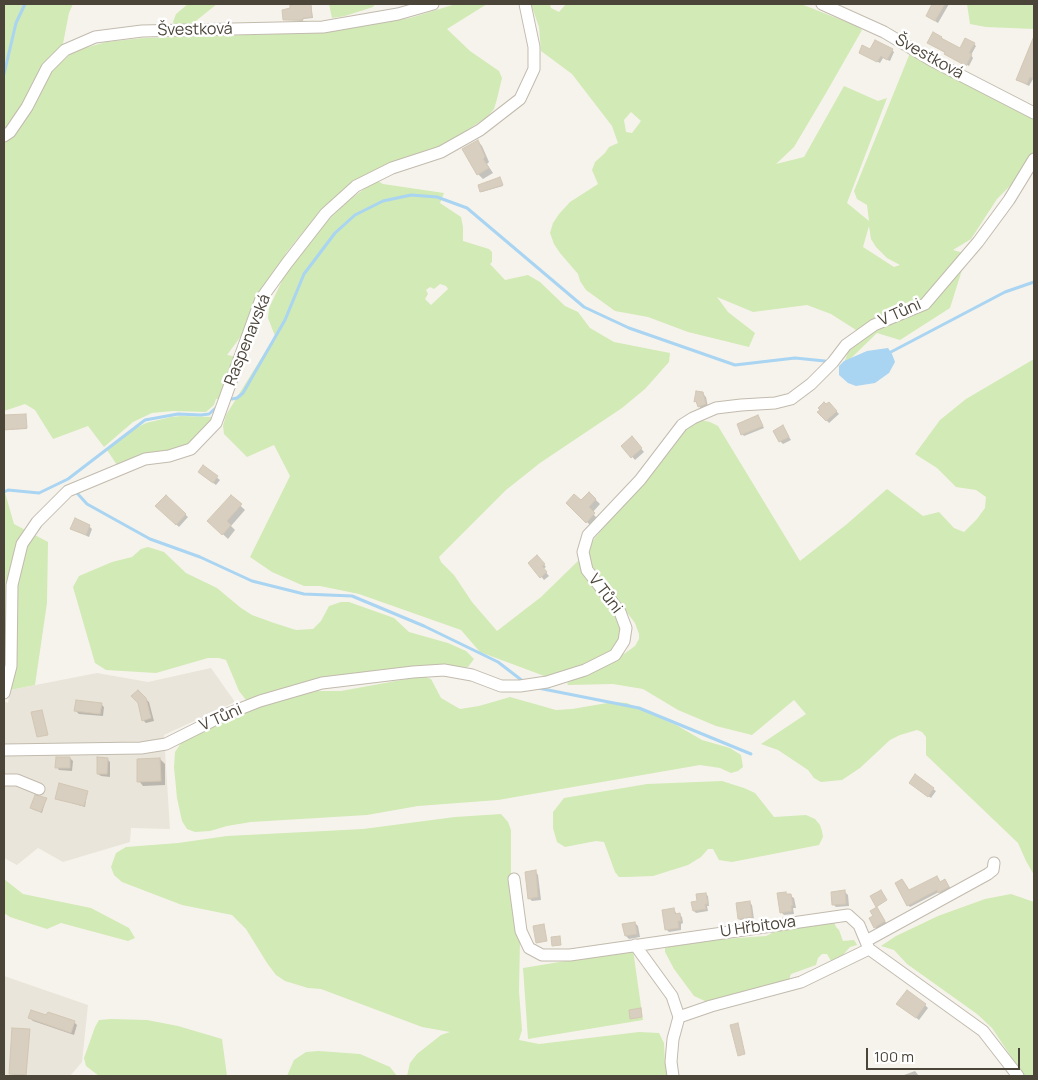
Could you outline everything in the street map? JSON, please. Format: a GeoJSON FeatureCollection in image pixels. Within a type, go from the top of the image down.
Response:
{"type":"FeatureCollection","features":[{"type":"Feature","properties":{"kind":"street","name":"Švestková"},"geometry":{"type":"LineString","coordinates":[[4,136],[10,132],[27,107],[47,68],[65,50],[95,37],[142,31],[323,27],[398,14],[434,4]]}},
{"type":"Feature","properties":{"kind":"street","name":"Raspenavská"},"geometry":{"type":"LineString","coordinates":[[4,693],[11,666],[12,585],[22,544],[37,522],[68,491],[145,459],[169,456],[191,449],[216,424],[261,300],[326,212],[356,186],[392,168],[441,152],[480,130],[520,99],[534,70],[534,47],[524,4]]}},
{"type":"Feature","properties":{"kind":"street","name":"Švestková"},"geometry":{"type":"LineString","coordinates":[[822,4],[884,32],[931,60],[1034,113]]}},
{"type":"Feature","properties":{"kind":"street","name":"V Tůni"},"geometry":{"type":"LineString","coordinates":[[4,750],[141,748],[166,744],[222,716],[260,701],[322,683],[444,670],[472,675],[501,686],[520,686],[547,682],[585,670],[615,655],[624,641],[626,628],[620,612],[587,570],[583,552],[588,535],[640,480],[682,425],[716,408],[741,404],[775,403],[790,399],[811,384],[833,362],[846,345],[874,325],[925,304],[978,242],[1009,200],[1034,159]]}},
{"type":"Feature","properties":{"kind":"street"},"geometry":{"type":"LineString","coordinates":[[4,780],[17,780],[39,789]]}},
{"type":"Feature","properties":{"kind":"street"},"geometry":{"type":"LineString","coordinates":[[679,1017],[711,1006],[801,982],[988,874],[993,870],[994,863]]}},
{"type":"Feature","properties":{"kind":"street","name":"U Hřbitova"},"geometry":{"type":"LineString","coordinates":[[514,879],[521,931],[529,948],[542,955],[570,955],[848,915],[859,925],[868,945],[983,1031],[1018,1076]]}},
{"type":"Feature","properties":{"kind":"street"},"geometry":{"type":"LineString","coordinates":[[635,945],[672,996],[679,1017],[673,1039],[671,1062],[673,1076]]}},
{"type":"Feature","properties":{"kind":"shaded area"},"geometry":{"type":"Polygon","coordinates":[[[211,668],[235,702],[164,735],[170,829],[131,828],[130,842],[63,862],[38,848],[17,865],[4,858],[4,701],[8,703],[10,690],[97,673],[148,682],[211,668]]]}},
{"type":"Feature","properties":{"kind":"shaded area"},"geometry":{"type":"Polygon","coordinates":[[[4,976],[88,1005],[82,1062],[70,1076],[4,1076],[4,976]]]}},
{"type":"Feature","properties":{"kind":"green space"},"geometry":{"type":"Polygon","coordinates":[[[4,4],[73,4],[69,13],[59,64],[74,51],[106,42],[143,38],[314,33],[410,18],[456,4],[487,4],[447,29],[470,51],[499,71],[502,78],[494,109],[487,117],[449,142],[334,200],[303,232],[286,253],[259,312],[227,355],[233,356],[233,363],[222,399],[216,399],[214,405],[206,412],[173,411],[152,413],[133,422],[104,447],[88,426],[53,439],[35,410],[25,404],[4,411],[4,4]]]}},
{"type":"Feature","properties":{"kind":"green space"},"geometry":{"type":"Polygon","coordinates":[[[188,4],[217,4],[192,24],[175,27],[173,22],[176,14],[188,4]]]}},
{"type":"Feature","properties":{"kind":"green space"},"geometry":{"type":"Polygon","coordinates":[[[329,4],[375,4],[373,7],[332,18],[329,4]]]}},
{"type":"Feature","properties":{"kind":"green space"},"geometry":{"type":"Polygon","coordinates":[[[531,4],[550,4],[551,8],[559,12],[566,4],[801,4],[857,26],[862,30],[826,93],[794,147],[776,164],[804,157],[844,86],[878,101],[887,98],[847,203],[869,221],[867,205],[857,199],[854,191],[910,53],[1034,116],[1034,152],[1016,180],[997,199],[971,239],[953,250],[967,254],[950,308],[900,340],[877,333],[843,366],[856,330],[831,314],[807,305],[753,312],[717,297],[728,312],[755,333],[749,347],[688,332],[648,317],[615,311],[586,290],[578,274],[554,244],[550,233],[553,223],[570,202],[598,184],[592,170],[595,162],[609,147],[618,143],[612,126],[572,74],[541,51],[539,27],[531,4]],[[631,112],[624,120],[626,132],[632,133],[641,121],[631,112]],[[869,226],[863,247],[894,267],[900,265],[887,258],[876,247],[871,239],[869,226]]]}},
{"type":"Feature","properties":{"kind":"green space"},"geometry":{"type":"Polygon","coordinates":[[[967,4],[1034,4],[1034,29],[986,27],[970,24],[967,4]]]}},
{"type":"Feature","properties":{"kind":"green space"},"geometry":{"type":"Polygon","coordinates":[[[376,180],[383,184],[444,193],[440,203],[461,217],[463,241],[489,249],[492,252],[492,262],[490,264],[505,280],[528,275],[540,282],[565,306],[578,312],[590,328],[614,342],[670,353],[669,362],[645,389],[622,408],[540,463],[506,490],[439,557],[472,602],[497,631],[541,597],[579,560],[611,603],[623,633],[612,652],[587,666],[547,677],[480,652],[461,630],[359,594],[320,586],[304,586],[272,572],[250,557],[290,476],[274,445],[247,457],[224,434],[223,426],[226,415],[275,336],[268,318],[269,308],[291,262],[317,231],[348,201],[376,180]],[[440,284],[434,289],[430,287],[426,290],[428,294],[425,299],[431,305],[448,289],[440,284]]]}},
{"type":"Feature","properties":{"kind":"green space"},"geometry":{"type":"Polygon","coordinates":[[[1034,359],[1034,875],[1018,843],[926,755],[926,737],[922,732],[917,730],[890,740],[860,768],[842,780],[821,782],[814,778],[808,770],[778,750],[761,744],[806,714],[794,700],[752,735],[716,726],[678,710],[643,689],[613,684],[568,685],[567,683],[617,659],[635,646],[639,639],[635,623],[590,564],[589,547],[683,430],[701,420],[718,426],[800,561],[887,489],[923,516],[939,512],[954,528],[964,532],[985,508],[986,497],[976,490],[956,487],[937,468],[915,454],[940,420],[966,399],[1034,359]]]}},
{"type":"Feature","properties":{"kind":"green space"},"geometry":{"type":"Polygon","coordinates":[[[182,416],[214,417],[186,448],[117,465],[107,450],[134,429],[146,423],[182,416]]]}},
{"type":"Feature","properties":{"kind":"green space"},"geometry":{"type":"Polygon","coordinates":[[[4,489],[14,524],[48,542],[47,603],[35,685],[10,690],[4,683],[4,489]]]}},
{"type":"Feature","properties":{"kind":"green space"},"geometry":{"type":"Polygon","coordinates":[[[148,547],[164,552],[186,573],[217,588],[252,615],[274,623],[296,630],[313,629],[321,621],[329,606],[341,602],[349,602],[394,618],[409,632],[448,643],[466,651],[474,659],[468,667],[438,666],[324,678],[246,700],[239,691],[226,660],[219,658],[208,658],[156,673],[106,670],[95,663],[73,587],[79,576],[112,562],[132,557],[141,549],[148,547]]]}},
{"type":"Feature","properties":{"kind":"green space"},"geometry":{"type":"Polygon","coordinates":[[[423,676],[431,679],[441,698],[460,709],[479,706],[510,697],[556,710],[613,702],[627,703],[678,726],[702,740],[730,748],[741,755],[743,767],[731,773],[720,768],[700,765],[498,800],[418,806],[367,815],[251,822],[210,831],[195,832],[187,829],[182,821],[177,798],[174,767],[175,752],[181,743],[198,732],[247,710],[316,691],[341,691],[423,676]]]}},
{"type":"Feature","properties":{"kind":"green space"},"geometry":{"type":"Polygon","coordinates":[[[722,781],[755,793],[774,817],[806,815],[815,819],[820,825],[823,837],[819,845],[732,862],[719,860],[713,849],[708,849],[701,857],[688,865],[653,876],[619,877],[615,872],[604,842],[596,841],[565,847],[557,842],[553,828],[553,812],[564,798],[647,784],[722,781]]]}},
{"type":"Feature","properties":{"kind":"green space"},"geometry":{"type":"Polygon","coordinates":[[[501,814],[508,822],[511,830],[511,883],[520,939],[519,991],[522,1030],[519,1040],[539,1044],[639,1032],[659,1033],[664,1043],[667,1076],[407,1076],[410,1063],[417,1054],[441,1035],[450,1032],[422,1027],[321,989],[308,988],[285,981],[276,975],[246,929],[232,915],[182,905],[122,882],[114,875],[111,867],[116,853],[126,847],[178,843],[227,836],[363,829],[455,817],[501,814]]]}},
{"type":"Feature","properties":{"kind":"green space"},"geometry":{"type":"Polygon","coordinates":[[[4,879],[23,894],[91,908],[129,928],[135,938],[128,941],[61,923],[47,929],[10,917],[4,913],[4,879]]]}},
{"type":"Feature","properties":{"kind":"green space"},"geometry":{"type":"Polygon","coordinates":[[[1011,894],[1034,902],[1034,1076],[1024,1076],[992,1028],[977,1014],[907,964],[894,950],[881,946],[896,936],[938,916],[985,899],[1011,894]]]}},
{"type":"Feature","properties":{"kind":"green space"},"geometry":{"type":"Polygon","coordinates":[[[833,920],[843,941],[854,940],[857,945],[850,947],[842,956],[831,961],[827,954],[822,954],[818,958],[816,965],[791,974],[789,980],[707,1002],[694,996],[674,969],[665,952],[665,948],[697,941],[766,936],[778,930],[833,920]]]}},
{"type":"Feature","properties":{"kind":"green space"},"geometry":{"type":"Polygon","coordinates":[[[633,950],[643,1020],[528,1039],[523,968],[633,950]]]}},
{"type":"Feature","properties":{"kind":"green space"},"geometry":{"type":"Polygon","coordinates":[[[99,1020],[147,1020],[178,1026],[222,1039],[227,1076],[99,1076],[86,1066],[84,1058],[99,1020]]]}},
{"type":"Feature","properties":{"kind":"green space"},"geometry":{"type":"Polygon","coordinates":[[[306,1052],[360,1054],[390,1067],[397,1076],[287,1076],[294,1060],[306,1052]]]}},
{"type":"Feature","properties":{"kind":"water"},"geometry":{"type":"Polygon","coordinates":[[[888,348],[895,362],[889,373],[875,383],[856,386],[848,383],[839,375],[839,366],[844,361],[867,351],[888,348]]]}},
{"type":"Feature","properties":{"kind":"building"},"geometry":{"type":"Polygon","coordinates":[[[311,4],[312,17],[303,18],[303,20],[283,20],[282,10],[290,8],[290,5],[311,4]]]}},
{"type":"Feature","properties":{"kind":"building"},"geometry":{"type":"Polygon","coordinates":[[[932,4],[945,4],[935,21],[926,16],[932,4]]]}},
{"type":"Feature","properties":{"kind":"building"},"geometry":{"type":"Polygon","coordinates":[[[933,32],[960,48],[965,38],[975,43],[969,53],[972,54],[966,66],[927,43],[933,32]]]}},
{"type":"Feature","properties":{"kind":"building"},"geometry":{"type":"Polygon","coordinates":[[[1034,36],[1034,79],[1030,77],[1027,84],[1016,80],[1034,36]]]}},
{"type":"Feature","properties":{"kind":"building"},"geometry":{"type":"Polygon","coordinates":[[[875,40],[893,49],[887,60],[881,56],[877,62],[859,53],[862,45],[870,49],[875,40]]]}},
{"type":"Feature","properties":{"kind":"building"},"geometry":{"type":"Polygon","coordinates":[[[478,140],[485,157],[483,159],[489,168],[477,175],[462,149],[478,140]]]}},
{"type":"Feature","properties":{"kind":"building"},"geometry":{"type":"Polygon","coordinates":[[[500,177],[503,185],[480,192],[478,185],[500,177]]]}},
{"type":"Feature","properties":{"kind":"building"},"geometry":{"type":"Polygon","coordinates":[[[696,391],[703,392],[706,404],[698,407],[696,401],[694,402],[696,391]]]}},
{"type":"Feature","properties":{"kind":"building"},"geometry":{"type":"Polygon","coordinates":[[[824,402],[826,404],[829,402],[837,411],[826,421],[817,412],[824,402]]]}},
{"type":"Feature","properties":{"kind":"building"},"geometry":{"type":"Polygon","coordinates":[[[26,414],[27,428],[4,430],[4,415],[26,414]]]}},
{"type":"Feature","properties":{"kind":"building"},"geometry":{"type":"Polygon","coordinates":[[[758,415],[763,426],[741,435],[737,424],[758,415]]]}},
{"type":"Feature","properties":{"kind":"building"},"geometry":{"type":"Polygon","coordinates":[[[783,425],[789,437],[779,442],[773,431],[783,425]]]}},
{"type":"Feature","properties":{"kind":"building"},"geometry":{"type":"Polygon","coordinates":[[[632,436],[642,448],[631,458],[621,446],[632,436]]]}},
{"type":"Feature","properties":{"kind":"building"},"geometry":{"type":"Polygon","coordinates":[[[203,465],[218,476],[213,483],[198,472],[203,465]]]}},
{"type":"Feature","properties":{"kind":"building"},"geometry":{"type":"Polygon","coordinates":[[[589,492],[596,499],[589,507],[595,513],[586,523],[566,503],[574,494],[581,500],[589,492]]]}},
{"type":"Feature","properties":{"kind":"building"},"geometry":{"type":"Polygon","coordinates":[[[166,495],[186,514],[176,525],[155,506],[166,495]]]}},
{"type":"Feature","properties":{"kind":"building"},"geometry":{"type":"Polygon","coordinates":[[[231,495],[242,504],[227,521],[231,525],[222,535],[207,521],[231,495]]]}},
{"type":"Feature","properties":{"kind":"building"},"geometry":{"type":"Polygon","coordinates":[[[75,518],[90,525],[86,535],[70,529],[75,518]]]}},
{"type":"Feature","properties":{"kind":"building"},"geometry":{"type":"Polygon","coordinates":[[[537,555],[545,564],[542,566],[547,572],[540,578],[528,563],[537,555]]]}},
{"type":"Feature","properties":{"kind":"building"},"geometry":{"type":"Polygon","coordinates":[[[138,690],[146,698],[151,718],[142,721],[138,703],[131,696],[138,690]]]}},
{"type":"Feature","properties":{"kind":"building"},"geometry":{"type":"Polygon","coordinates":[[[76,700],[102,703],[100,714],[74,711],[76,700]]]}},
{"type":"Feature","properties":{"kind":"building"},"geometry":{"type":"Polygon","coordinates":[[[42,710],[48,735],[37,737],[31,712],[42,710]]]}},
{"type":"Feature","properties":{"kind":"building"},"geometry":{"type":"Polygon","coordinates":[[[56,757],[70,757],[70,768],[55,768],[56,757]]]}},
{"type":"Feature","properties":{"kind":"building"},"geometry":{"type":"Polygon","coordinates":[[[97,757],[108,758],[107,774],[97,774],[97,757]]]}},
{"type":"Feature","properties":{"kind":"building"},"geometry":{"type":"Polygon","coordinates":[[[160,758],[161,781],[137,782],[137,759],[160,758]]]}},
{"type":"Feature","properties":{"kind":"building"},"geometry":{"type":"Polygon","coordinates":[[[915,774],[934,788],[928,797],[909,783],[915,774]]]}},
{"type":"Feature","properties":{"kind":"building"},"geometry":{"type":"Polygon","coordinates":[[[59,783],[88,791],[84,806],[55,799],[59,783]]]}},
{"type":"Feature","properties":{"kind":"building"},"geometry":{"type":"Polygon","coordinates":[[[35,795],[47,798],[41,812],[30,808],[35,795]]]}},
{"type":"Feature","properties":{"kind":"building"},"geometry":{"type":"Polygon","coordinates":[[[536,870],[538,897],[528,899],[525,872],[536,870]]]}},
{"type":"Feature","properties":{"kind":"building"},"geometry":{"type":"Polygon","coordinates":[[[937,876],[940,882],[945,879],[949,887],[938,893],[937,890],[907,906],[895,883],[902,879],[909,890],[937,876]]]}},
{"type":"Feature","properties":{"kind":"building"},"geometry":{"type":"Polygon","coordinates":[[[845,890],[846,904],[832,905],[831,892],[845,890]]]}},
{"type":"Feature","properties":{"kind":"building"},"geometry":{"type":"Polygon","coordinates":[[[881,890],[887,900],[876,907],[870,896],[881,890]]]}},
{"type":"Feature","properties":{"kind":"building"},"geometry":{"type":"Polygon","coordinates":[[[786,892],[786,894],[791,894],[792,911],[780,913],[777,893],[786,892]]]}},
{"type":"Feature","properties":{"kind":"building"},"geometry":{"type":"Polygon","coordinates":[[[706,893],[708,904],[705,904],[706,909],[693,911],[691,902],[697,901],[696,894],[706,893]]]}},
{"type":"Feature","properties":{"kind":"building"},"geometry":{"type":"Polygon","coordinates":[[[750,901],[752,917],[738,919],[736,903],[750,901]]]}},
{"type":"Feature","properties":{"kind":"building"},"geometry":{"type":"Polygon","coordinates":[[[877,907],[885,921],[874,928],[869,918],[873,916],[870,911],[877,907]]]}},
{"type":"Feature","properties":{"kind":"building"},"geometry":{"type":"Polygon","coordinates":[[[674,908],[675,914],[680,913],[681,921],[678,921],[679,928],[665,930],[662,910],[674,908]]]}},
{"type":"Feature","properties":{"kind":"building"},"geometry":{"type":"Polygon","coordinates":[[[635,922],[637,934],[625,936],[622,924],[635,922]]]}},
{"type":"Feature","properties":{"kind":"building"},"geometry":{"type":"Polygon","coordinates":[[[544,924],[547,941],[536,943],[533,926],[544,924]]]}},
{"type":"Feature","properties":{"kind":"building"},"geometry":{"type":"Polygon","coordinates":[[[560,936],[561,945],[552,946],[551,937],[560,936]]]}},
{"type":"Feature","properties":{"kind":"building"},"geometry":{"type":"Polygon","coordinates":[[[907,990],[926,1004],[916,1018],[896,1004],[907,990]]]}},
{"type":"Feature","properties":{"kind":"building"},"geometry":{"type":"Polygon","coordinates":[[[641,1008],[642,1017],[630,1019],[629,1010],[641,1008]]]}},
{"type":"Feature","properties":{"kind":"building"},"geometry":{"type":"Polygon","coordinates":[[[31,1010],[46,1015],[48,1012],[75,1021],[71,1033],[28,1018],[31,1010]]]}},
{"type":"Feature","properties":{"kind":"building"},"geometry":{"type":"Polygon","coordinates":[[[738,1023],[745,1054],[738,1056],[730,1025],[738,1023]]]}},
{"type":"Feature","properties":{"kind":"building"},"geometry":{"type":"Polygon","coordinates":[[[12,1028],[30,1029],[26,1075],[9,1074],[12,1028]]]}},
{"type":"Feature","properties":{"kind":"waterway"},"geometry":{"type":"LineString","coordinates":[[4,74],[16,23],[25,4]]}},
{"type":"Feature","properties":{"kind":"waterway"},"geometry":{"type":"LineString","coordinates":[[232,399],[237,398],[243,393],[285,320],[304,274],[335,233],[355,215],[383,201],[411,195],[437,197],[467,208],[584,307],[629,328],[735,365],[795,358],[825,361]]}},
{"type":"Feature","properties":{"kind":"waterway"},"geometry":{"type":"LineString","coordinates":[[889,353],[1005,292],[1034,282]]}},
{"type":"Feature","properties":{"kind":"waterway"},"geometry":{"type":"LineString","coordinates":[[4,492],[8,490],[39,493],[68,479],[145,420],[178,414],[209,414],[218,406]]}},
{"type":"Feature","properties":{"kind":"waterway"},"geometry":{"type":"LineString","coordinates":[[77,493],[87,504],[150,539],[200,557],[252,581],[304,594],[352,596],[424,626],[498,662],[524,682]]}},
{"type":"Feature","properties":{"kind":"waterway"},"geometry":{"type":"LineString","coordinates":[[538,688],[639,708],[751,754]]}}]}
